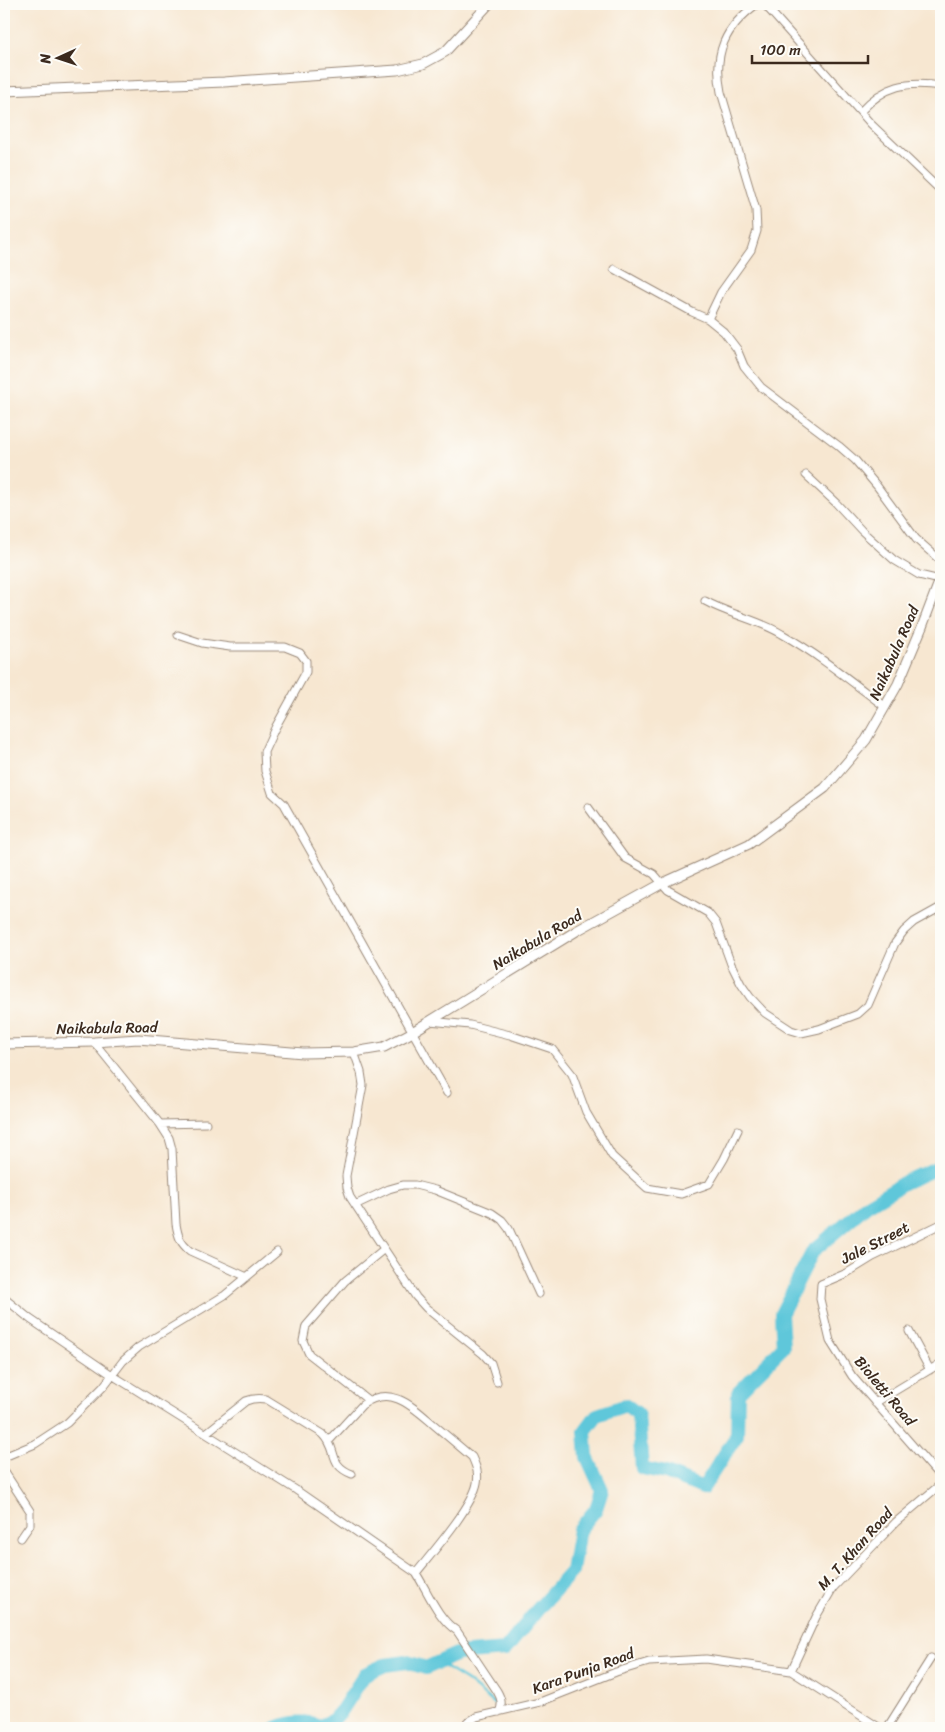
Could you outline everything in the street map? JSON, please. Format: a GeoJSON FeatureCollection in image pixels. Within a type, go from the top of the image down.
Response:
{"type":"FeatureCollection","features":[{"type":"Feature","properties":{"kind":"street"},"geometry":{"type":"LineString","coordinates":[[4,91],[224,82],[397,70],[423,64],[445,52],[489,4]]}},
{"type":"Feature","properties":{"kind":"street"},"geometry":{"type":"LineString","coordinates":[[708,319],[721,292],[751,250],[757,231],[756,210],[721,92],[718,73],[721,49],[727,35],[743,14],[757,4]]}},
{"type":"Feature","properties":{"kind":"street"},"geometry":{"type":"LineString","coordinates":[[764,4],[861,110],[871,124],[941,188]]}},
{"type":"Feature","properties":{"kind":"street"},"geometry":{"type":"LineString","coordinates":[[861,110],[874,97],[889,89],[920,84],[941,86]]}},
{"type":"Feature","properties":{"kind":"street"},"geometry":{"type":"LineString","coordinates":[[614,269],[708,319],[729,337],[737,349],[744,366],[758,383],[769,394],[855,460],[916,539],[941,561]]}},
{"type":"Feature","properties":{"kind":"street"},"geometry":{"type":"LineString","coordinates":[[806,474],[862,531],[894,560],[919,575],[941,579]]}},
{"type":"Feature","properties":{"kind":"street","name":"Naikabula Road"},"geometry":{"type":"LineString","coordinates":[[4,1044],[138,1039],[303,1053],[354,1052],[384,1047],[412,1032],[578,930],[662,883],[749,844],[825,788],[866,740],[898,684],[941,579]]}},
{"type":"Feature","properties":{"kind":"street"},"geometry":{"type":"LineString","coordinates":[[705,601],[720,610],[754,620],[782,634],[832,667],[885,707]]}},
{"type":"Feature","properties":{"kind":"street"},"geometry":{"type":"LineString","coordinates":[[178,635],[202,643],[230,647],[285,647],[300,652],[306,661],[306,672],[264,752],[265,771],[272,793],[284,804],[447,1093]]}},
{"type":"Feature","properties":{"kind":"street"},"geometry":{"type":"LineString","coordinates":[[588,807],[625,858],[654,874],[668,890],[708,913],[716,923],[731,964],[750,997],[765,1013],[779,1023],[801,1033],[819,1029],[858,1014],[868,1005],[895,943],[914,922],[941,907]]}},
{"type":"Feature","properties":{"kind":"street"},"geometry":{"type":"LineString","coordinates":[[429,1021],[470,1025],[510,1035],[552,1049],[572,1074],[586,1112],[612,1156],[647,1188],[681,1194],[709,1184],[738,1130]]}},
{"type":"Feature","properties":{"kind":"street"},"geometry":{"type":"LineString","coordinates":[[94,1042],[160,1124],[169,1138],[172,1149],[176,1224],[182,1245],[190,1251],[247,1277]]}},
{"type":"Feature","properties":{"kind":"street"},"geometry":{"type":"LineString","coordinates":[[354,1052],[363,1085],[346,1176],[347,1188],[355,1205],[421,1302],[483,1354],[491,1363],[497,1382]]}},
{"type":"Feature","properties":{"kind":"street"},"geometry":{"type":"LineString","coordinates":[[160,1124],[206,1123]]}},
{"type":"Feature","properties":{"kind":"street"},"geometry":{"type":"LineString","coordinates":[[355,1205],[389,1189],[415,1184],[430,1188],[492,1213],[502,1220],[509,1229],[539,1294]]}},
{"type":"Feature","properties":{"kind":"street","name":"Jale Street"},"geometry":{"type":"LineString","coordinates":[[821,1284],[847,1273],[873,1257],[941,1224]]}},
{"type":"Feature","properties":{"kind":"street"},"geometry":{"type":"LineString","coordinates":[[368,1400],[309,1354],[304,1346],[303,1336],[306,1326],[345,1281],[384,1249]]}},
{"type":"Feature","properties":{"kind":"street"},"geometry":{"type":"LineString","coordinates":[[4,1458],[36,1444],[67,1423],[86,1406],[123,1361],[139,1347],[225,1295],[277,1252]]}},
{"type":"Feature","properties":{"kind":"street","name":"Bioletti Road"},"geometry":{"type":"LineString","coordinates":[[821,1284],[820,1299],[830,1341],[852,1376],[941,1478]]}},
{"type":"Feature","properties":{"kind":"street"},"geometry":{"type":"LineString","coordinates":[[4,1298],[112,1375],[296,1490],[416,1573],[443,1617],[450,1626],[458,1631],[501,1698],[502,1706],[499,1712]]}},
{"type":"Feature","properties":{"kind":"street"},"geometry":{"type":"LineString","coordinates":[[909,1331],[930,1370]]}},
{"type":"Feature","properties":{"kind":"street"},"geometry":{"type":"LineString","coordinates":[[875,1403],[941,1363]]}},
{"type":"Feature","properties":{"kind":"street"},"geometry":{"type":"LineString","coordinates":[[329,1441],[368,1400],[390,1396],[408,1402],[472,1457],[478,1476],[477,1485],[466,1508],[416,1573]]}},
{"type":"Feature","properties":{"kind":"street"},"geometry":{"type":"LineString","coordinates":[[206,1433],[246,1402],[259,1398],[266,1399],[323,1434],[329,1441],[337,1465],[344,1471],[352,1474]]}},
{"type":"Feature","properties":{"kind":"street"},"geometry":{"type":"LineString","coordinates":[[4,1471],[30,1511],[30,1525],[22,1538]]}},
{"type":"Feature","properties":{"kind":"street","name":"M. T. Khan Road"},"geometry":{"type":"LineString","coordinates":[[791,1671],[816,1617],[833,1588],[896,1522],[941,1484]]}},
{"type":"Feature","properties":{"kind":"street"},"geometry":{"type":"LineString","coordinates":[[887,1728],[932,1658]]}},
{"type":"Feature","properties":{"kind":"street","name":"Kara Punja Road"},"geometry":{"type":"LineString","coordinates":[[465,1728],[466,1723],[476,1717],[540,1702],[616,1672],[649,1662],[706,1659],[791,1671],[880,1728]]}},
{"type":"Feature","properties":{"kind":"waterway"},"geometry":{"type":"LineString","coordinates":[[276,1728],[298,1722],[320,1726],[333,1720],[342,1710],[365,1674],[385,1665],[407,1662],[426,1668],[457,1654],[505,1650],[572,1571],[579,1530],[596,1509],[602,1490],[587,1457],[585,1431],[597,1415],[626,1405],[638,1414],[642,1468],[666,1473],[703,1488],[737,1435],[738,1393],[783,1347],[781,1314],[813,1251],[867,1205],[905,1182],[941,1166]]}},
{"type":"Feature","properties":{"kind":"waterway"},"geometry":{"type":"LineString","coordinates":[[438,1663],[467,1681],[495,1704]]}}]}
